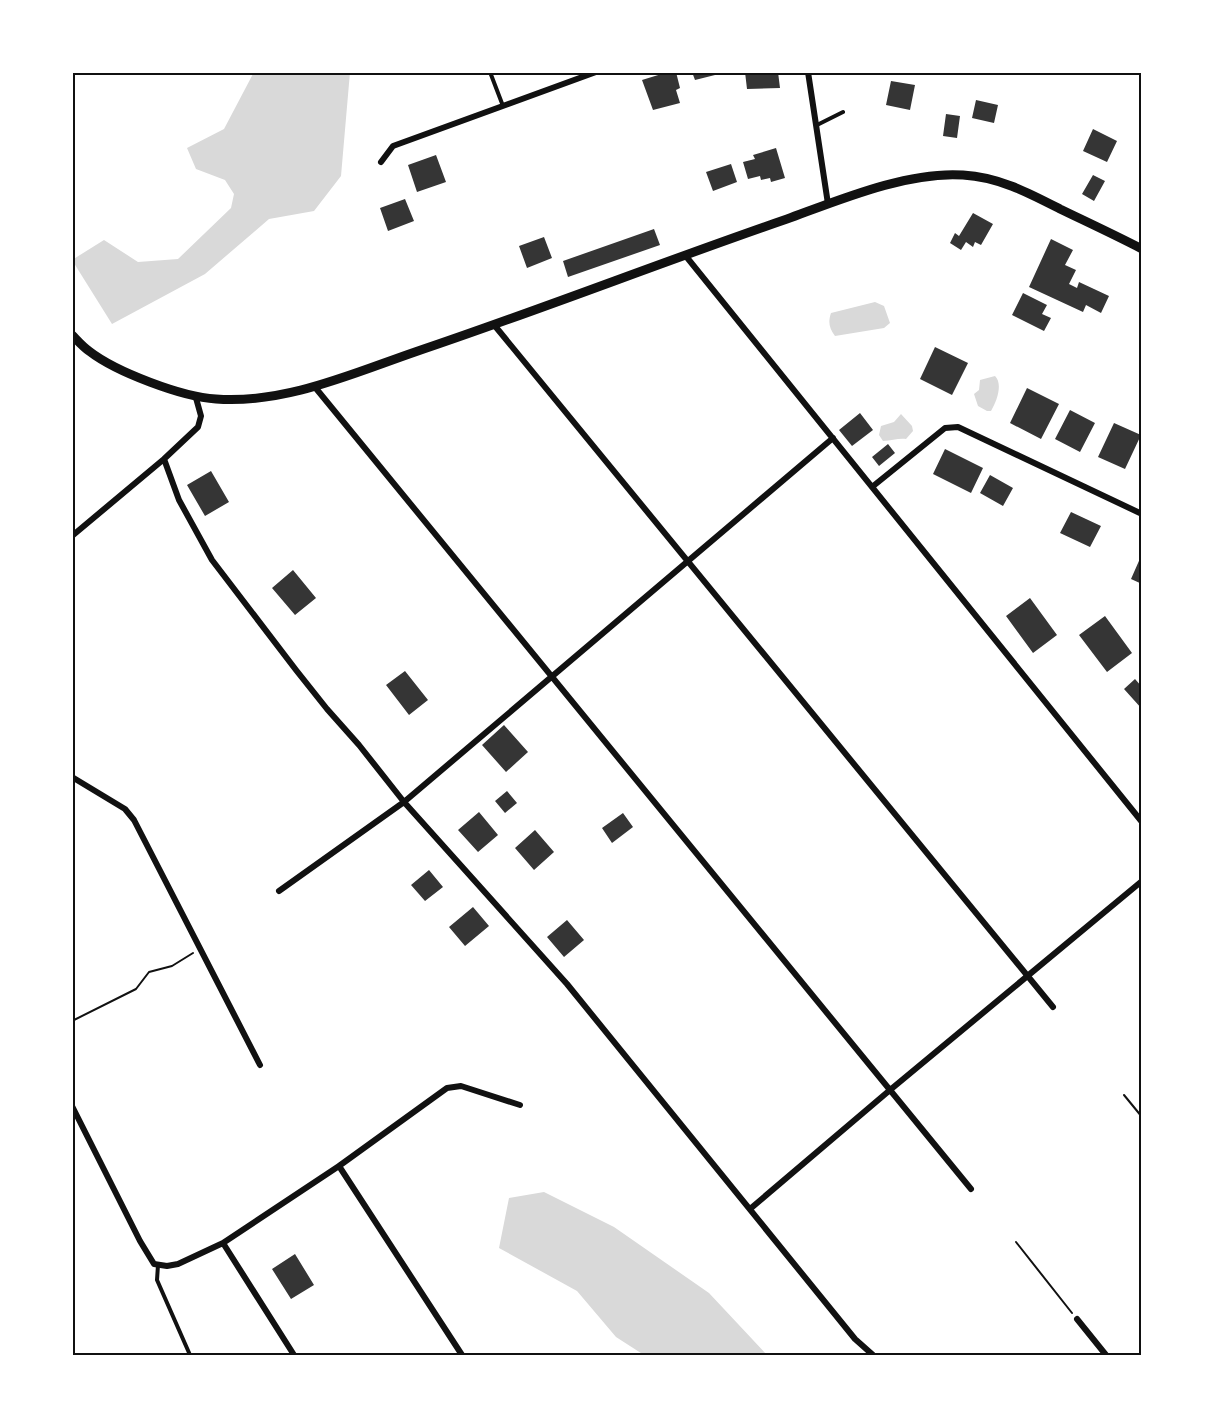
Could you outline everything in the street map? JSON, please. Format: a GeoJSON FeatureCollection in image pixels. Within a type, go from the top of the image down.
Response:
{"type":"FeatureCollection","features":[{"type":"Feature","properties":{"kind":"street"},"geometry":{"type":"LineString","coordinates":[[381,162],[393,146],[596,72]]}},
{"type":"Feature","properties":{"kind":"street"},"geometry":{"type":"LineString","coordinates":[[808,72],[828,204]]}},
{"type":"Feature","properties":{"kind":"street"},"geometry":{"type":"LineString","coordinates":[[72,335],[89,351],[118,368],[196,398],[244,399],[278,396],[495,326],[828,204],[897,183],[935,175],[987,178],[1015,187],[1142,249]]}},
{"type":"Feature","properties":{"kind":"street"},"geometry":{"type":"LineString","coordinates":[[685,255],[1142,822]]}},
{"type":"Feature","properties":{"kind":"street"},"geometry":{"type":"LineString","coordinates":[[495,326],[1053,1007]]}},
{"type":"Feature","properties":{"kind":"street"},"geometry":{"type":"LineString","coordinates":[[314,386],[971,1189]]}},
{"type":"Feature","properties":{"kind":"street"},"geometry":{"type":"LineString","coordinates":[[72,536],[164,459],[198,427],[201,416],[196,398]]}},
{"type":"Feature","properties":{"kind":"street"},"geometry":{"type":"LineString","coordinates":[[872,487],[945,428],[958,427],[1142,514]]}},
{"type":"Feature","properties":{"kind":"street"},"geometry":{"type":"LineString","coordinates":[[279,891],[404,802],[833,438]]}},
{"type":"Feature","properties":{"kind":"street"},"geometry":{"type":"LineString","coordinates":[[164,459],[179,500],[212,560],[309,686],[404,802],[567,984],[855,1339],[873,1355]]}},
{"type":"Feature","properties":{"kind":"street"},"geometry":{"type":"LineString","coordinates":[[72,777],[125,809],[134,820],[260,1065]]}},
{"type":"Feature","properties":{"kind":"street"},"geometry":{"type":"LineString","coordinates":[[750,1209],[1142,881]]}},
{"type":"Feature","properties":{"kind":"street"},"geometry":{"type":"LineString","coordinates":[[72,1106],[140,1241],[154,1264],[167,1266],[178,1264],[224,1244],[339,1166],[447,1088],[460,1086],[520,1105]]}},
{"type":"Feature","properties":{"kind":"street"},"geometry":{"type":"LineString","coordinates":[[339,1166],[462,1355]]}},
{"type":"Feature","properties":{"kind":"street"},"geometry":{"type":"LineString","coordinates":[[224,1244],[294,1355]]}},
{"type":"Feature","properties":{"kind":"street"},"geometry":{"type":"LineString","coordinates":[[1077,1319],[1106,1355]]}},
{"type":"Feature","properties":{"kind":"lane"},"geometry":{"type":"LineString","coordinates":[[490,72],[503,106]]}},
{"type":"Feature","properties":{"kind":"lane"},"geometry":{"type":"LineString","coordinates":[[816,126],[843,112]]}},
{"type":"Feature","properties":{"kind":"lane"},"geometry":{"type":"LineString","coordinates":[[158,1264],[158,1280],[190,1355]]}},
{"type":"Feature","properties":{"kind":"path"},"geometry":{"type":"LineString","coordinates":[[72,1021],[136,989],[149,972],[172,966],[200,949]]}},
{"type":"Feature","properties":{"kind":"path"},"geometry":{"type":"LineString","coordinates":[[1124,1095],[1142,1117]]}},
{"type":"Feature","properties":{"kind":"path"},"geometry":{"type":"LineString","coordinates":[[1016,1242],[1077,1319]]}},
{"type":"Feature","properties":{"kind":"shaded area"},"geometry":{"type":"Polygon","coordinates":[[[254,72],[350,72],[341,176],[314,211],[269,219],[205,274],[112,324],[72,260],[104,240],[138,262],[178,259],[231,208],[234,194],[225,180],[196,169],[187,148],[224,129],[254,72]]]}},
{"type":"Feature","properties":{"kind":"shaded area"},"geometry":{"type":"Polygon","coordinates":[[[875,302],[884,306],[890,323],[884,328],[835,336],[830,325],[831,313],[875,302]]]}},
{"type":"Feature","properties":{"kind":"shaded area"},"geometry":{"type":"Polygon","coordinates":[[[995,376],[999,383],[998,393],[991,411],[987,411],[978,406],[974,394],[979,390],[980,380],[995,376]]]}},
{"type":"Feature","properties":{"kind":"shaded area"},"geometry":{"type":"Polygon","coordinates":[[[901,414],[912,426],[913,431],[906,439],[883,441],[879,435],[881,426],[894,422],[901,414]]]}},
{"type":"Feature","properties":{"kind":"shaded area"},"geometry":{"type":"Polygon","coordinates":[[[544,1192],[614,1227],[709,1293],[767,1355],[644,1355],[616,1337],[577,1291],[499,1248],[509,1198],[544,1192]]]}},
{"type":"Feature","properties":{"kind":"building"},"geometry":{"type":"Polygon","coordinates":[[[668,72],[676,72],[680,88],[676,90],[680,103],[653,110],[642,80],[668,72]]]}},
{"type":"Feature","properties":{"kind":"building"},"geometry":{"type":"Polygon","coordinates":[[[692,72],[723,72],[723,73],[695,80],[692,72]]]}},
{"type":"Feature","properties":{"kind":"building"},"geometry":{"type":"Polygon","coordinates":[[[745,72],[778,72],[780,88],[747,89],[745,72]]]}},
{"type":"Feature","properties":{"kind":"building"},"geometry":{"type":"Polygon","coordinates":[[[891,81],[915,85],[910,110],[886,105],[891,81]]]}},
{"type":"Feature","properties":{"kind":"building"},"geometry":{"type":"Polygon","coordinates":[[[976,100],[998,105],[994,123],[972,118],[976,100]]]}},
{"type":"Feature","properties":{"kind":"building"},"geometry":{"type":"Polygon","coordinates":[[[946,114],[960,116],[957,138],[943,136],[946,114]]]}},
{"type":"Feature","properties":{"kind":"building"},"geometry":{"type":"Polygon","coordinates":[[[1093,129],[1117,141],[1107,162],[1083,151],[1093,129]]]}},
{"type":"Feature","properties":{"kind":"building"},"geometry":{"type":"Polygon","coordinates":[[[776,148],[785,178],[771,182],[770,178],[761,180],[760,176],[748,179],[743,162],[755,159],[753,155],[776,148]]]}},
{"type":"Feature","properties":{"kind":"building"},"geometry":{"type":"Polygon","coordinates":[[[436,155],[446,182],[417,192],[408,165],[436,155]]]}},
{"type":"Feature","properties":{"kind":"building"},"geometry":{"type":"Polygon","coordinates":[[[731,164],[737,182],[713,191],[706,172],[731,164]]]}},
{"type":"Feature","properties":{"kind":"building"},"geometry":{"type":"Polygon","coordinates":[[[1093,175],[1105,181],[1094,201],[1082,194],[1093,175]]]}},
{"type":"Feature","properties":{"kind":"building"},"geometry":{"type":"Polygon","coordinates":[[[405,199],[414,221],[388,231],[380,208],[405,199]]]}},
{"type":"Feature","properties":{"kind":"building"},"geometry":{"type":"Polygon","coordinates":[[[973,213],[993,224],[981,245],[975,242],[973,247],[966,242],[961,250],[950,243],[955,233],[959,236],[973,213]]]}},
{"type":"Feature","properties":{"kind":"building"},"geometry":{"type":"Polygon","coordinates":[[[654,229],[660,245],[568,277],[563,261],[654,229]]]}},
{"type":"Feature","properties":{"kind":"building"},"geometry":{"type":"Polygon","coordinates":[[[544,237],[552,258],[527,268],[519,246],[544,237]]]}},
{"type":"Feature","properties":{"kind":"building"},"geometry":{"type":"Polygon","coordinates":[[[1051,239],[1073,250],[1065,265],[1076,270],[1069,284],[1077,288],[1079,282],[1109,296],[1101,313],[1086,305],[1083,312],[1029,287],[1051,239]]]}},
{"type":"Feature","properties":{"kind":"building"},"geometry":{"type":"Polygon","coordinates":[[[1023,293],[1047,305],[1042,314],[1051,318],[1044,331],[1012,315],[1023,293]]]}},
{"type":"Feature","properties":{"kind":"building"},"geometry":{"type":"Polygon","coordinates":[[[935,347],[968,363],[952,395],[920,379],[935,347]]]}},
{"type":"Feature","properties":{"kind":"building"},"geometry":{"type":"Polygon","coordinates":[[[1027,388],[1059,404],[1041,439],[1010,423],[1027,388]]]}},
{"type":"Feature","properties":{"kind":"building"},"geometry":{"type":"Polygon","coordinates":[[[1070,410],[1095,423],[1080,452],[1055,439],[1070,410]]]}},
{"type":"Feature","properties":{"kind":"building"},"geometry":{"type":"Polygon","coordinates":[[[860,413],[873,430],[852,446],[839,430],[860,413]]]}},
{"type":"Feature","properties":{"kind":"building"},"geometry":{"type":"Polygon","coordinates":[[[1114,423],[1141,435],[1125,469],[1098,457],[1114,423]]]}},
{"type":"Feature","properties":{"kind":"building"},"geometry":{"type":"Polygon","coordinates":[[[888,444],[895,453],[879,466],[872,457],[888,444]]]}},
{"type":"Feature","properties":{"kind":"building"},"geometry":{"type":"Polygon","coordinates":[[[945,449],[983,468],[971,493],[933,474],[945,449]]]}},
{"type":"Feature","properties":{"kind":"building"},"geometry":{"type":"Polygon","coordinates":[[[211,471],[229,502],[205,516],[187,485],[211,471]]]}},
{"type":"Feature","properties":{"kind":"building"},"geometry":{"type":"Polygon","coordinates":[[[990,475],[1013,488],[1003,506],[980,493],[990,475]]]}},
{"type":"Feature","properties":{"kind":"building"},"geometry":{"type":"Polygon","coordinates":[[[1071,512],[1101,526],[1090,547],[1060,533],[1071,512]]]}},
{"type":"Feature","properties":{"kind":"building"},"geometry":{"type":"Polygon","coordinates":[[[1142,554],[1142,584],[1131,579],[1142,554]]]}},
{"type":"Feature","properties":{"kind":"building"},"geometry":{"type":"Polygon","coordinates":[[[293,570],[316,598],[295,615],[272,588],[293,570]]]}},
{"type":"Feature","properties":{"kind":"building"},"geometry":{"type":"Polygon","coordinates":[[[1030,598],[1057,635],[1033,653],[1006,616],[1030,598]]]}},
{"type":"Feature","properties":{"kind":"building"},"geometry":{"type":"Polygon","coordinates":[[[1105,616],[1132,653],[1107,672],[1079,635],[1105,616]]]}},
{"type":"Feature","properties":{"kind":"building"},"geometry":{"type":"Polygon","coordinates":[[[405,671],[428,700],[409,715],[386,685],[405,671]]]}},
{"type":"Feature","properties":{"kind":"building"},"geometry":{"type":"Polygon","coordinates":[[[1135,679],[1142,687],[1142,709],[1124,689],[1135,679]]]}},
{"type":"Feature","properties":{"kind":"building"},"geometry":{"type":"Polygon","coordinates":[[[504,725],[528,752],[506,772],[482,745],[504,725]]]}},
{"type":"Feature","properties":{"kind":"building"},"geometry":{"type":"Polygon","coordinates":[[[507,791],[517,803],[505,813],[495,801],[507,791]]]}},
{"type":"Feature","properties":{"kind":"building"},"geometry":{"type":"Polygon","coordinates":[[[479,812],[498,835],[478,852],[458,830],[479,812]]]}},
{"type":"Feature","properties":{"kind":"building"},"geometry":{"type":"Polygon","coordinates":[[[623,813],[633,827],[612,843],[602,828],[623,813]]]}},
{"type":"Feature","properties":{"kind":"building"},"geometry":{"type":"Polygon","coordinates":[[[535,830],[554,852],[534,870],[515,848],[535,830]]]}},
{"type":"Feature","properties":{"kind":"building"},"geometry":{"type":"Polygon","coordinates":[[[429,870],[443,887],[425,901],[411,885],[429,870]]]}},
{"type":"Feature","properties":{"kind":"building"},"geometry":{"type":"Polygon","coordinates":[[[473,907],[489,926],[465,946],[449,927],[473,907]]]}},
{"type":"Feature","properties":{"kind":"building"},"geometry":{"type":"Polygon","coordinates":[[[567,920],[584,940],[564,957],[547,937],[567,920]]]}},
{"type":"Feature","properties":{"kind":"building"},"geometry":{"type":"Polygon","coordinates":[[[295,1254],[314,1285],[291,1299],[272,1269],[295,1254]]]}}]}
